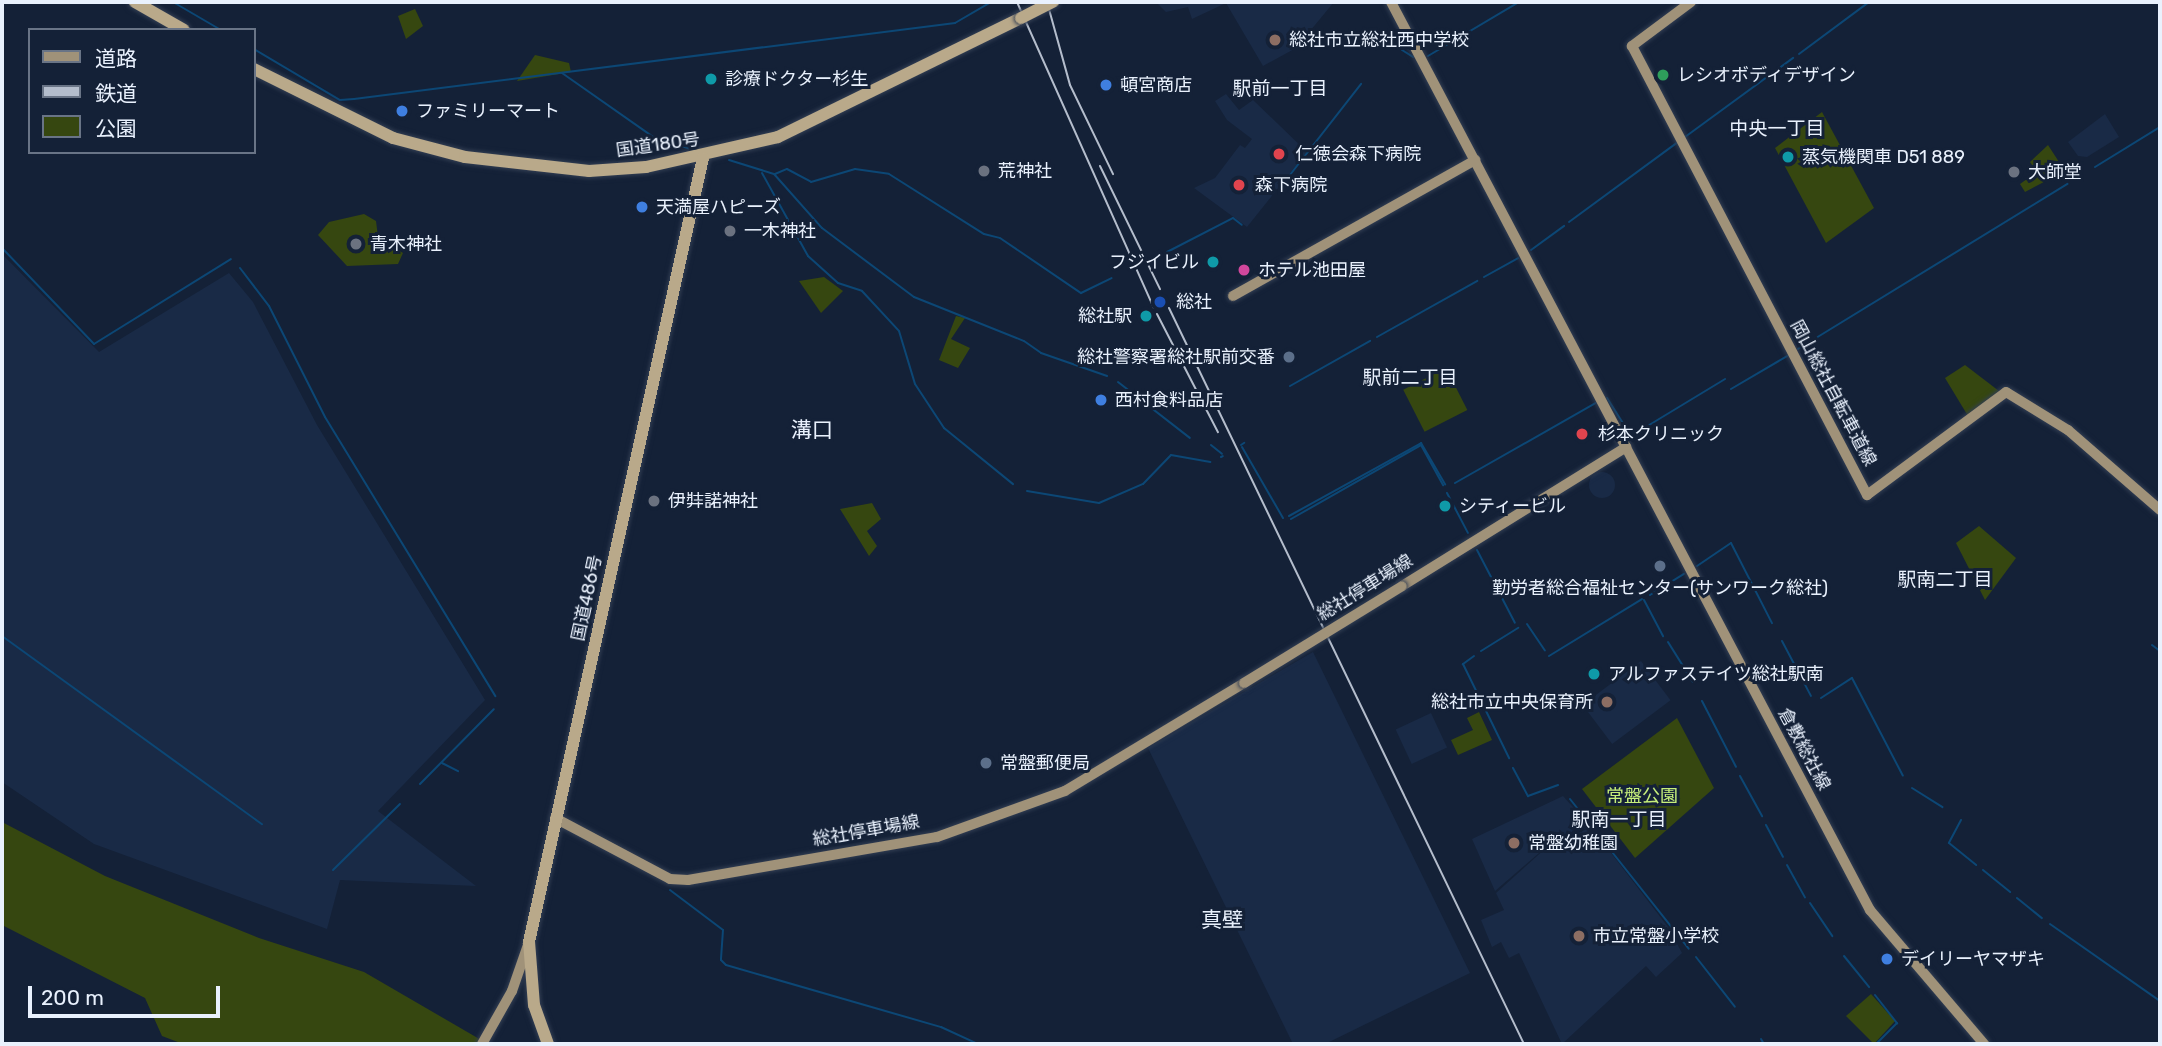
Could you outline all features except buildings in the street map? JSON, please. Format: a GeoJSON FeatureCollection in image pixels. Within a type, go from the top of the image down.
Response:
{"type":"FeatureCollection","features":[{"type":"Feature","properties":{"kind":"highway"},"geometry":{"type":"LineString","coordinates":[[135,2],[180,28]]}},
{"type":"Feature","properties":{"kind":"highway","name":"国道180号"},"geometry":{"type":"LineString","coordinates":[[256,70],[393,138],[495,164],[589,171],[703,158],[804,126],[1053,2]]}},
{"type":"Feature","properties":{"kind":"highway","name":"国道486号"},"geometry":{"type":"LineString","coordinates":[[548,1044],[534,1005],[528,942],[703,158]]}},
{"type":"Feature","properties":{"kind":"main road"},"geometry":{"type":"LineString","coordinates":[[1391,2],[1626,447]]}},
{"type":"Feature","properties":{"kind":"main road","name":"岡山総社自転車道線"},"geometry":{"type":"LineString","coordinates":[[1691,2],[1632,46],[1867,495],[2006,392],[2068,430],[2160,510]]}},
{"type":"Feature","properties":{"kind":"main road"},"geometry":{"type":"LineString","coordinates":[[1233,296],[1475,160]]}},
{"type":"Feature","properties":{"kind":"main road","name":"総社停車場線"},"geometry":{"type":"LineString","coordinates":[[555,818],[670,879],[688,880],[937,836],[1065,791],[1626,447]]}},
{"type":"Feature","properties":{"kind":"main road","name":"倉敷総社線"},"geometry":{"type":"LineString","coordinates":[[1626,447],[1870,910],[1984,1044]]}},
{"type":"Feature","properties":{"kind":"main road"},"geometry":{"type":"LineString","coordinates":[[482,1044],[498,1020],[528,942]]}},
{"type":"Feature","properties":{"kind":"shaded area","name":"総社市立総社西中学校"},"geometry":{"type":"Polygon","coordinates":[[[1156,2],[1334,2],[1296,48],[1263,66],[1226,3],[1192,19],[1188,7],[1166,12],[1156,2]]]}},
{"type":"Feature","properties":{"kind":"shaded area"},"geometry":{"type":"Polygon","coordinates":[[[1226,94],[1239,110],[1253,100],[1307,152],[1247,227],[1194,188],[1215,178],[1240,145],[1245,148],[1252,139],[1227,120],[1215,101],[1226,94]]]}},
{"type":"Feature","properties":{"kind":"shaded area"},"geometry":{"type":"Polygon","coordinates":[[[2105,114],[2119,137],[2087,157],[2078,156],[2068,142],[2105,114]]]}},
{"type":"Feature","properties":{"kind":"shaded area"},"geometry":{"type":"Polygon","coordinates":[[[2,254],[99,352],[229,273],[253,302],[317,425],[485,700],[378,811],[476,886],[340,880],[327,929],[94,844],[2,782],[2,254]]]}},
{"type":"Feature","properties":{"kind":"shaded area"},"geometry":{"type":"Polygon","coordinates":[[[1602,472],[1611,476],[1615,485],[1611,494],[1602,498],[1593,494],[1589,485],[1593,476],[1602,472]]]}},
{"type":"Feature","properties":{"kind":"shaded area"},"geometry":{"type":"Polygon","coordinates":[[[1313,652],[1470,973],[1325,1044],[1293,1044],[1148,748],[1313,652]]]}},
{"type":"Feature","properties":{"kind":"shaded area"},"geometry":{"type":"Polygon","coordinates":[[[1641,661],[1670,700],[1612,744],[1583,705],[1641,661]]]}},
{"type":"Feature","properties":{"kind":"shaded area"},"geometry":{"type":"Polygon","coordinates":[[[1431,713],[1447,747],[1412,764],[1396,729],[1431,713]]]}},
{"type":"Feature","properties":{"kind":"shaded area","name":"常盤幼稚園"},"geometry":{"type":"Polygon","coordinates":[[[1563,796],[1590,826],[1546,847],[1495,891],[1472,839],[1563,796]]]}},
{"type":"Feature","properties":{"kind":"shaded area","name":"市立常盤小学校"},"geometry":{"type":"Polygon","coordinates":[[[1591,827],[1668,927],[1682,953],[1656,977],[1646,966],[1562,1044],[1519,953],[1509,958],[1501,942],[1492,947],[1481,920],[1504,910],[1496,893],[1546,848],[1591,827]]]}},
{"type":"Feature","properties":{"kind":"green space"},"geometry":{"type":"Polygon","coordinates":[[[415,9],[423,26],[406,39],[398,16],[415,9]]]}},
{"type":"Feature","properties":{"kind":"green space"},"geometry":{"type":"Polygon","coordinates":[[[535,55],[569,63],[571,72],[517,81],[535,55]]]}},
{"type":"Feature","properties":{"kind":"green space"},"geometry":{"type":"Polygon","coordinates":[[[1822,112],[1874,208],[1826,243],[1775,148],[1822,112]]]}},
{"type":"Feature","properties":{"kind":"green space"},"geometry":{"type":"Polygon","coordinates":[[[2048,145],[2061,165],[2059,174],[2025,192],[2020,184],[2037,172],[2030,162],[2048,145]]]}},
{"type":"Feature","properties":{"kind":"green space"},"geometry":{"type":"Polygon","coordinates":[[[364,214],[376,221],[378,237],[403,253],[398,264],[347,266],[318,235],[329,222],[364,214]]]}},
{"type":"Feature","properties":{"kind":"green space"},"geometry":{"type":"Polygon","coordinates":[[[824,277],[843,291],[821,313],[799,281],[824,277]]]}},
{"type":"Feature","properties":{"kind":"green space"},"geometry":{"type":"Polygon","coordinates":[[[956,316],[965,318],[951,339],[970,348],[958,368],[939,360],[956,316]]]}},
{"type":"Feature","properties":{"kind":"green space"},"geometry":{"type":"Polygon","coordinates":[[[1965,365],[1999,391],[1968,416],[1945,378],[1965,365]]]}},
{"type":"Feature","properties":{"kind":"green space"},"geometry":{"type":"Polygon","coordinates":[[[1446,368],[1467,410],[1425,432],[1403,390],[1446,368]]]}},
{"type":"Feature","properties":{"kind":"green space"},"geometry":{"type":"Polygon","coordinates":[[[872,503],[881,519],[867,531],[877,546],[869,556],[840,509],[872,503]]]}},
{"type":"Feature","properties":{"kind":"green space"},"geometry":{"type":"Polygon","coordinates":[[[1979,526],[2016,558],[1985,600],[1956,543],[1979,526]]]}},
{"type":"Feature","properties":{"kind":"green space"},"geometry":{"type":"Polygon","coordinates":[[[1479,712],[1492,740],[1458,755],[1451,740],[1473,730],[1467,718],[1479,712]]]}},
{"type":"Feature","properties":{"kind":"green space","name":"常盤公園"},"geometry":{"type":"Polygon","coordinates":[[[1677,718],[1714,788],[1635,858],[1582,789],[1677,718]]]}},
{"type":"Feature","properties":{"kind":"green space"},"geometry":{"type":"Polygon","coordinates":[[[2,822],[105,876],[259,938],[364,972],[488,1044],[183,1044],[162,1036],[145,998],[2,925],[2,822]]]}},
{"type":"Feature","properties":{"kind":"green space"},"geometry":{"type":"Polygon","coordinates":[[[1871,994],[1895,1021],[1874,1044],[1846,1016],[1871,994]]]}},
{"type":"Feature","properties":{"kind":"waterway"},"geometry":{"type":"LineString","coordinates":[[173,2],[218,28]]}},
{"type":"Feature","properties":{"kind":"waterway"},"geometry":{"type":"LineString","coordinates":[[256,50],[340,100],[955,23],[991,2]]}},
{"type":"Feature","properties":{"kind":"waterway"},"geometry":{"type":"LineString","coordinates":[[1428,56],[1519,2]]}},
{"type":"Feature","properties":{"kind":"waterway"},"geometry":{"type":"LineString","coordinates":[[1799,54],[1869,2]]}},
{"type":"Feature","properties":{"kind":"waterway"},"geometry":{"type":"LineString","coordinates":[[1402,50],[1413,57]]}},
{"type":"Feature","properties":{"kind":"waterway"},"geometry":{"type":"LineString","coordinates":[[1685,137],[1793,58]]}},
{"type":"Feature","properties":{"kind":"waterway"},"geometry":{"type":"LineString","coordinates":[[562,73],[655,138],[694,150]]}},
{"type":"Feature","properties":{"kind":"waterway"},"geometry":{"type":"LineString","coordinates":[[1286,180],[1361,84]]}},
{"type":"Feature","properties":{"kind":"waterway"},"geometry":{"type":"LineString","coordinates":[[2095,167],[2160,127]]}},
{"type":"Feature","properties":{"kind":"waterway"},"geometry":{"type":"LineString","coordinates":[[1569,222],[1678,142]]}},
{"type":"Feature","properties":{"kind":"waterway"},"geometry":{"type":"LineString","coordinates":[[729,160],[774,174],[822,228],[914,297],[1024,341],[1041,353],[1107,376]]}},
{"type":"Feature","properties":{"kind":"waterway"},"geometry":{"type":"LineString","coordinates":[[775,174],[787,169],[811,182],[855,169],[889,174],[984,234],[1000,238],[1081,293],[1112,278]]}},
{"type":"Feature","properties":{"kind":"waterway"},"geometry":{"type":"LineString","coordinates":[[762,173],[808,256],[838,283],[862,291],[899,331],[915,384],[944,428],[1013,484]]}},
{"type":"Feature","properties":{"kind":"waterway"},"geometry":{"type":"LineString","coordinates":[[1798,349],[2067,184]]}},
{"type":"Feature","properties":{"kind":"waterway"},"geometry":{"type":"LineString","coordinates":[[1167,252],[1233,218],[1242,225]]}},
{"type":"Feature","properties":{"kind":"waterway"},"geometry":{"type":"LineString","coordinates":[[1531,250],[1564,226]]}},
{"type":"Feature","properties":{"kind":"waterway"},"geometry":{"type":"LineString","coordinates":[[2,248],[94,344],[231,259]]}},
{"type":"Feature","properties":{"kind":"waterway"},"geometry":{"type":"LineString","coordinates":[[1484,277],[1518,258]]}},
{"type":"Feature","properties":{"kind":"waterway"},"geometry":{"type":"LineString","coordinates":[[240,268],[269,306],[325,417],[495,696]]}},
{"type":"Feature","properties":{"kind":"waterway"},"geometry":{"type":"LineString","coordinates":[[1377,337],[1477,281]]}},
{"type":"Feature","properties":{"kind":"waterway"},"geometry":{"type":"LineString","coordinates":[[1290,386],[1370,341]]}},
{"type":"Feature","properties":{"kind":"waterway"},"geometry":{"type":"LineString","coordinates":[[1731,389],[1789,355]]}},
{"type":"Feature","properties":{"kind":"waterway"},"geometry":{"type":"LineString","coordinates":[[1607,398],[1631,436],[1725,379]]}},
{"type":"Feature","properties":{"kind":"waterway"},"geometry":{"type":"LineString","coordinates":[[1118,382],[1190,438]]}},
{"type":"Feature","properties":{"kind":"waterway"},"geometry":{"type":"LineString","coordinates":[[1455,483],[1596,403]]}},
{"type":"Feature","properties":{"kind":"waterway"},"geometry":{"type":"LineString","coordinates":[[1289,516],[1421,443],[1445,484]]}},
{"type":"Feature","properties":{"kind":"waterway"},"geometry":{"type":"LineString","coordinates":[[1211,445],[1222,454]]}},
{"type":"Feature","properties":{"kind":"waterway"},"geometry":{"type":"LineString","coordinates":[[1291,519],[1421,445],[1443,485]]}},
{"type":"Feature","properties":{"kind":"waterway"},"geometry":{"type":"LineString","coordinates":[[1242,447],[1283,518]]}},
{"type":"Feature","properties":{"kind":"waterway"},"geometry":{"type":"LineString","coordinates":[[1027,491],[1099,503],[1143,484],[1171,455],[1210,462]]}},
{"type":"Feature","properties":{"kind":"waterway"},"geometry":{"type":"LineString","coordinates":[[1447,493],[1468,533]]}},
{"type":"Feature","properties":{"kind":"waterway"},"geometry":{"type":"LineString","coordinates":[[1697,566],[1731,543],[1772,623]]}},
{"type":"Feature","properties":{"kind":"waterway"},"geometry":{"type":"LineString","coordinates":[[1477,550],[1515,623]]}},
{"type":"Feature","properties":{"kind":"waterway"},"geometry":{"type":"LineString","coordinates":[[1650,595],[1684,574]]}},
{"type":"Feature","properties":{"kind":"waterway"},"geometry":{"type":"LineString","coordinates":[[1549,656],[1642,599]]}},
{"type":"Feature","properties":{"kind":"waterway"},"geometry":{"type":"LineString","coordinates":[[1644,600],[1663,636]]}},
{"type":"Feature","properties":{"kind":"waterway"},"geometry":{"type":"LineString","coordinates":[[1527,624],[1545,651]]}},
{"type":"Feature","properties":{"kind":"waterway"},"geometry":{"type":"LineString","coordinates":[[1481,651],[1518,628]]}},
{"type":"Feature","properties":{"kind":"waterway"},"geometry":{"type":"LineString","coordinates":[[2,636],[262,824]]}},
{"type":"Feature","properties":{"kind":"waterway"},"geometry":{"type":"LineString","coordinates":[[1782,641],[1811,696]]}},
{"type":"Feature","properties":{"kind":"waterway"},"geometry":{"type":"LineString","coordinates":[[1668,642],[1693,682]]}},
{"type":"Feature","properties":{"kind":"waterway"},"geometry":{"type":"LineString","coordinates":[[2152,645],[2160,651]]}},
{"type":"Feature","properties":{"kind":"waterway"},"geometry":{"type":"LineString","coordinates":[[1474,656],[1463,664],[1509,758]]}},
{"type":"Feature","properties":{"kind":"waterway"},"geometry":{"type":"LineString","coordinates":[[1821,698],[1852,678],[1903,776]]}},
{"type":"Feature","properties":{"kind":"waterway"},"geometry":{"type":"LineString","coordinates":[[1702,701],[1736,767]]}},
{"type":"Feature","properties":{"kind":"waterway"},"geometry":{"type":"LineString","coordinates":[[420,784],[494,709]]}},
{"type":"Feature","properties":{"kind":"waterway"},"geometry":{"type":"LineString","coordinates":[[442,763],[458,771]]}},
{"type":"Feature","properties":{"kind":"waterway"},"geometry":{"type":"LineString","coordinates":[[1513,768],[1528,796],[1558,785]]}},
{"type":"Feature","properties":{"kind":"waterway"},"geometry":{"type":"LineString","coordinates":[[1740,776],[1762,816]]}},
{"type":"Feature","properties":{"kind":"waterway"},"geometry":{"type":"LineString","coordinates":[[1912,788],[1942,807]]}},
{"type":"Feature","properties":{"kind":"waterway"},"geometry":{"type":"LineString","coordinates":[[1570,799],[1689,949]]}},
{"type":"Feature","properties":{"kind":"waterway"},"geometry":{"type":"LineString","coordinates":[[333,870],[400,804]]}},
{"type":"Feature","properties":{"kind":"waterway"},"geometry":{"type":"LineString","coordinates":[[1961,820],[1949,843],[1976,865]]}},
{"type":"Feature","properties":{"kind":"waterway"},"geometry":{"type":"LineString","coordinates":[[1766,825],[1783,857]]}},
{"type":"Feature","properties":{"kind":"waterway"},"geometry":{"type":"LineString","coordinates":[[1787,865],[1805,897]]}},
{"type":"Feature","properties":{"kind":"waterway"},"geometry":{"type":"LineString","coordinates":[[1983,870],[2010,892]]}},
{"type":"Feature","properties":{"kind":"waterway"},"geometry":{"type":"LineString","coordinates":[[670,890],[723,930],[721,960],[726,965],[941,1027],[978,1044]]}},
{"type":"Feature","properties":{"kind":"waterway"},"geometry":{"type":"LineString","coordinates":[[2017,898],[2042,918]]}},
{"type":"Feature","properties":{"kind":"waterway"},"geometry":{"type":"LineString","coordinates":[[1810,903],[1832,936]]}},
{"type":"Feature","properties":{"kind":"waterway"},"geometry":{"type":"LineString","coordinates":[[2050,924],[2160,1001]]}},
{"type":"Feature","properties":{"kind":"waterway"},"geometry":{"type":"LineString","coordinates":[[1844,956],[1869,987]]}},
{"type":"Feature","properties":{"kind":"waterway"},"geometry":{"type":"LineString","coordinates":[[1696,957],[1735,1007]]}},
{"type":"Feature","properties":{"kind":"waterway"},"geometry":{"type":"LineString","coordinates":[[1875,995],[1897,1023],[1876,1044]]}},
{"type":"Feature","properties":{"kind":"waterway"},"geometry":{"type":"LineString","coordinates":[[1761,1039],[1764,1044]]}},
{"type":"Feature","properties":{"kind":"railway"},"geometry":{"type":"LineString","coordinates":[[1017,2],[1154,308]]}},
{"type":"Feature","properties":{"kind":"railway"},"geometry":{"type":"LineString","coordinates":[[1047,2],[1070,85],[1113,174]]}},
{"type":"Feature","properties":{"kind":"railway"},"geometry":{"type":"LineString","coordinates":[[1100,166],[1160,289]]}},
{"type":"Feature","properties":{"kind":"railway"},"geometry":{"type":"LineString","coordinates":[[1169,308],[1524,1044]]}},
{"type":"Feature","properties":{"kind":"railway"},"geometry":{"type":"LineString","coordinates":[[1157,314],[1218,432]]}},
{"type":"Feature","properties":{"kind":"place","name":"総社市立総社西中学校"},"geometry":{"type":"Point","coordinates":[1275,40]}},
{"type":"Feature","properties":{"kind":"place","name":"レシオボディデザイン"},"geometry":{"type":"Point","coordinates":[1663,75]}},
{"type":"Feature","properties":{"kind":"place","name":"診療ドクター杉生"},"geometry":{"type":"Point","coordinates":[711,79]}},
{"type":"Feature","properties":{"kind":"place","name":"頓宮商店"},"geometry":{"type":"Point","coordinates":[1106,85]}},
{"type":"Feature","properties":{"kind":"place","name":"ファミリーマート"},"geometry":{"type":"Point","coordinates":[402,111]}},
{"type":"Feature","properties":{"kind":"place","name":"仁徳会森下病院"},"geometry":{"type":"Point","coordinates":[1279,154]}},
{"type":"Feature","properties":{"kind":"place","name":"蒸気機関車 D51 889"},"geometry":{"type":"Point","coordinates":[1788,157]}},
{"type":"Feature","properties":{"kind":"place","name":"荒神社"},"geometry":{"type":"Point","coordinates":[984,171]}},
{"type":"Feature","properties":{"kind":"place","name":"大師堂"},"geometry":{"type":"Point","coordinates":[2014,172]}},
{"type":"Feature","properties":{"kind":"place","name":"森下病院"},"geometry":{"type":"Point","coordinates":[1239,185]}},
{"type":"Feature","properties":{"kind":"place","name":"天満屋ハピーズ"},"geometry":{"type":"Point","coordinates":[642,207]}},
{"type":"Feature","properties":{"kind":"place","name":"一木神社"},"geometry":{"type":"Point","coordinates":[730,231]}},
{"type":"Feature","properties":{"kind":"place","name":"青木神社"},"geometry":{"type":"Point","coordinates":[356,244]}},
{"type":"Feature","properties":{"kind":"place","name":"フジイビル"},"geometry":{"type":"Point","coordinates":[1213,262]}},
{"type":"Feature","properties":{"kind":"place","name":"ホテル池田屋"},"geometry":{"type":"Point","coordinates":[1244,270]}},
{"type":"Feature","properties":{"kind":"place","name":"総社"},"geometry":{"type":"Point","coordinates":[1160,302]}},
{"type":"Feature","properties":{"kind":"place","name":"総社駅"},"geometry":{"type":"Point","coordinates":[1146,316]}},
{"type":"Feature","properties":{"kind":"place","name":"総社警察署総社駅前交番"},"geometry":{"type":"Point","coordinates":[1289,357]}},
{"type":"Feature","properties":{"kind":"place","name":"西村食料品店"},"geometry":{"type":"Point","coordinates":[1101,400]}},
{"type":"Feature","properties":{"kind":"place","name":"杉本クリニック"},"geometry":{"type":"Point","coordinates":[1582,434]}},
{"type":"Feature","properties":{"kind":"place","name":"伊弉諾神社"},"geometry":{"type":"Point","coordinates":[654,501]}},
{"type":"Feature","properties":{"kind":"place","name":"シティービル"},"geometry":{"type":"Point","coordinates":[1445,506]}},
{"type":"Feature","properties":{"kind":"place","name":"勤労者総合福祉センター(サンワーク総社)"},"geometry":{"type":"Point","coordinates":[1660,566]}},
{"type":"Feature","properties":{"kind":"place","name":"アルファステイツ総社駅南"},"geometry":{"type":"Point","coordinates":[1594,674]}},
{"type":"Feature","properties":{"kind":"place","name":"総社市立中央保育所"},"geometry":{"type":"Point","coordinates":[1607,702]}},
{"type":"Feature","properties":{"kind":"place","name":"常盤郵便局"},"geometry":{"type":"Point","coordinates":[986,763]}},
{"type":"Feature","properties":{"kind":"place","name":"常盤幼稚園"},"geometry":{"type":"Point","coordinates":[1514,843]}},
{"type":"Feature","properties":{"kind":"place","name":"市立常盤小学校"},"geometry":{"type":"Point","coordinates":[1579,936]}},
{"type":"Feature","properties":{"kind":"place","name":"デイリーヤマザキ"},"geometry":{"type":"Point","coordinates":[1887,959]}},
{"type":"Feature","properties":{"kind":"district","name":"駅前一丁目"},"geometry":{"type":"Point","coordinates":[1280,89]}},
{"type":"Feature","properties":{"kind":"district","name":"中央一丁目"},"geometry":{"type":"Point","coordinates":[1777,129]}},
{"type":"Feature","properties":{"kind":"district","name":"駅前二丁目"},"geometry":{"type":"Point","coordinates":[1410,378]}},
{"type":"Feature","properties":{"kind":"district","name":"溝口"},"geometry":{"type":"Point","coordinates":[812,430]}},
{"type":"Feature","properties":{"kind":"district","name":"駅南二丁目"},"geometry":{"type":"Point","coordinates":[1945,580]}},
{"type":"Feature","properties":{"kind":"district","name":"駅南一丁目"},"geometry":{"type":"Point","coordinates":[1619,820]}},
{"type":"Feature","properties":{"kind":"district","name":"真壁"},"geometry":{"type":"Point","coordinates":[1222,920]}}]}
